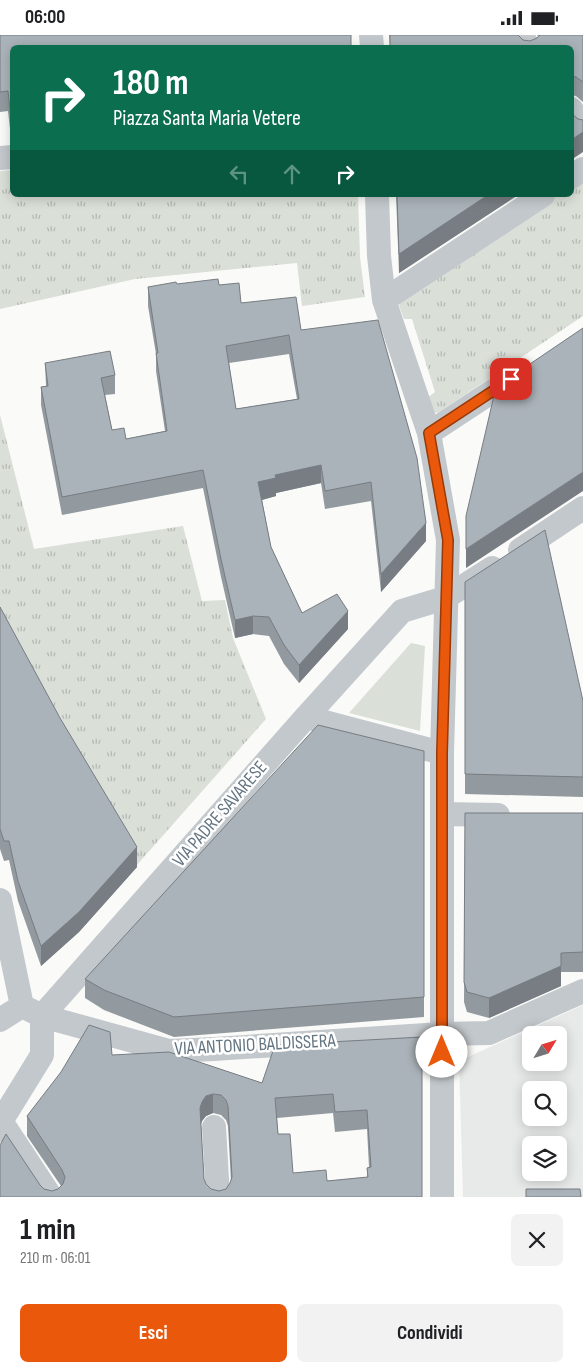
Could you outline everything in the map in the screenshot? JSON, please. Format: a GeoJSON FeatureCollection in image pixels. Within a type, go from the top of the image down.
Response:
{"type":"FeatureCollection","features":[{"type":"Feature","properties":{"kind":"street"},"geometry":{"type":"LineString","coordinates":[[574,113],[583,126]]}},
{"type":"Feature","properties":{"kind":"street"},"geometry":{"type":"LineString","coordinates":[[377,197],[379,256],[384,301],[429,433],[448,540],[442,753],[442,1197]]}},
{"type":"Feature","properties":{"kind":"street"},"geometry":{"type":"LineString","coordinates":[[384,301],[540,197]]}},
{"type":"Feature","properties":{"kind":"street"},"geometry":{"type":"LineString","coordinates":[[429,433],[537,362]]}},
{"type":"Feature","properties":{"kind":"street","name":"VIA PADRE SAVARESE"},"geometry":{"type":"LineString","coordinates":[[0,1020],[32,1011],[306,717],[402,611],[445,598],[583,509]]}},
{"type":"Feature","properties":{"kind":"street"},"geometry":{"type":"LineString","coordinates":[[306,717],[442,753]]}},
{"type":"Feature","properties":{"kind":"street"},"geometry":{"type":"LineString","coordinates":[[442,814],[517,815]]}},
{"type":"Feature","properties":{"kind":"street"},"geometry":{"type":"LineString","coordinates":[[0,900],[32,1011],[42,1055],[0,1122],[51,1197]]}},
{"type":"Feature","properties":{"kind":"street","name":"VIA ANTONIO BALDISSERA"},"geometry":{"type":"LineString","coordinates":[[32,1011],[169,1051],[441,1034],[489,1033],[583,991]]}},
{"type":"Feature","properties":{"kind":"street"},"geometry":{"type":"LineString","coordinates":[[214,1127],[218,1197]]}},
{"type":"Feature","properties":{"kind":"shaded area"},"geometry":{"type":"Polygon","coordinates":[[[583,1005],[583,1197],[463,1197],[459,1061],[522,1033],[522,1071],[568,1071],[568,1026],[536,1026],[583,1005]]]}},
{"type":"Feature","properties":{"kind":"green space"},"geometry":{"type":"Polygon","coordinates":[[[10,170],[10,197],[358,197],[360,257],[365,297],[302,306],[297,263],[135,279],[0,309],[0,171],[10,170]]]}},
{"type":"Feature","properties":{"kind":"green space"},"geometry":{"type":"Polygon","coordinates":[[[583,177],[583,316],[435,413],[431,410],[427,398],[435,392],[412,319],[404,319],[399,306],[401,301],[554,197],[574,197],[574,183],[583,177]]]}},
{"type":"Feature","properties":{"kind":"green space"},"geometry":{"type":"Polygon","coordinates":[[[0,415],[34,549],[183,526],[202,601],[225,600],[233,638],[266,719],[136,866],[0,621],[0,415]]]}},
{"type":"Feature","properties":{"kind":"green space"},"geometry":{"type":"Polygon","coordinates":[[[411,643],[425,646],[420,731],[349,713],[411,643]]]}},
{"type":"Feature","properties":{"kind":"building"},"geometry":{"type":"Polygon","coordinates":[[[0,35],[351,35],[351,45],[10,45],[10,110],[8,91],[0,92],[0,35]]]}},
{"type":"Feature","properties":{"kind":"building"},"geometry":{"type":"Polygon","coordinates":[[[390,35],[518,35],[523,40],[530,41],[540,35],[583,35],[583,82],[574,77],[574,45],[390,45],[390,35]]]}},
{"type":"Feature","properties":{"kind":"building"},"geometry":{"type":"Polygon","coordinates":[[[574,116],[583,120],[583,132],[574,138],[574,116]]]}},
{"type":"Feature","properties":{"kind":"building"},"geometry":{"type":"Polygon","coordinates":[[[397,197],[485,197],[399,254],[397,197]]]}},
{"type":"Feature","properties":{"kind":"building"},"geometry":{"type":"Polygon","coordinates":[[[218,279],[219,285],[239,283],[241,303],[296,297],[301,330],[378,320],[417,458],[426,523],[381,574],[371,482],[325,491],[321,465],[275,475],[276,478],[258,482],[271,547],[302,613],[337,594],[348,611],[299,665],[284,645],[269,617],[253,616],[235,620],[203,470],[62,497],[41,387],[48,386],[45,363],[110,351],[115,375],[101,378],[112,430],[124,428],[126,439],[167,431],[148,287],[176,282],[177,284],[218,279]],[[289,335],[226,346],[236,409],[299,399],[289,335]]]}},
{"type":"Feature","properties":{"kind":"building"},"geometry":{"type":"Polygon","coordinates":[[[583,328],[583,472],[466,549],[466,516],[496,387],[583,328]]]}},
{"type":"Feature","properties":{"kind":"building"},"geometry":{"type":"Polygon","coordinates":[[[545,530],[583,701],[583,777],[465,774],[465,582],[545,530]]]}},
{"type":"Feature","properties":{"kind":"building"},"geometry":{"type":"Polygon","coordinates":[[[0,607],[60,718],[137,847],[79,912],[41,946],[18,881],[9,841],[4,841],[0,829],[0,607]]]}},
{"type":"Feature","properties":{"kind":"building"},"geometry":{"type":"Polygon","coordinates":[[[318,725],[424,751],[424,997],[174,1017],[104,990],[85,979],[318,725]]]}},
{"type":"Feature","properties":{"kind":"building"},"geometry":{"type":"Polygon","coordinates":[[[465,813],[583,813],[583,952],[561,953],[561,966],[489,998],[467,992],[464,982],[465,813]]]}},
{"type":"Feature","properties":{"kind":"building"},"geometry":{"type":"Polygon","coordinates":[[[89,1025],[110,1032],[112,1055],[169,1052],[262,1083],[275,1045],[422,1037],[422,1197],[0,1197],[0,1145],[6,1134],[44,1189],[52,1191],[58,1189],[63,1184],[65,1177],[62,1170],[27,1116],[61,1072],[89,1025]],[[213,1094],[206,1096],[200,1108],[204,1179],[211,1189],[219,1191],[226,1189],[232,1177],[228,1106],[226,1100],[221,1095],[213,1094]],[[333,1094],[275,1098],[278,1134],[290,1134],[293,1173],[326,1170],[327,1181],[368,1177],[367,1168],[371,1167],[367,1110],[335,1112],[333,1094]]]}},
{"type":"Feature","properties":{"kind":"building"},"geometry":{"type":"Polygon","coordinates":[[[526,1189],[580,1189],[581,1197],[526,1197],[526,1189]]]}},
{"type":"Feature","properties":{"kind":"route"},"geometry":{"type":"LineString","coordinates":[[442,1052],[442,753],[448,540],[429,433],[511,379]]}}]}
